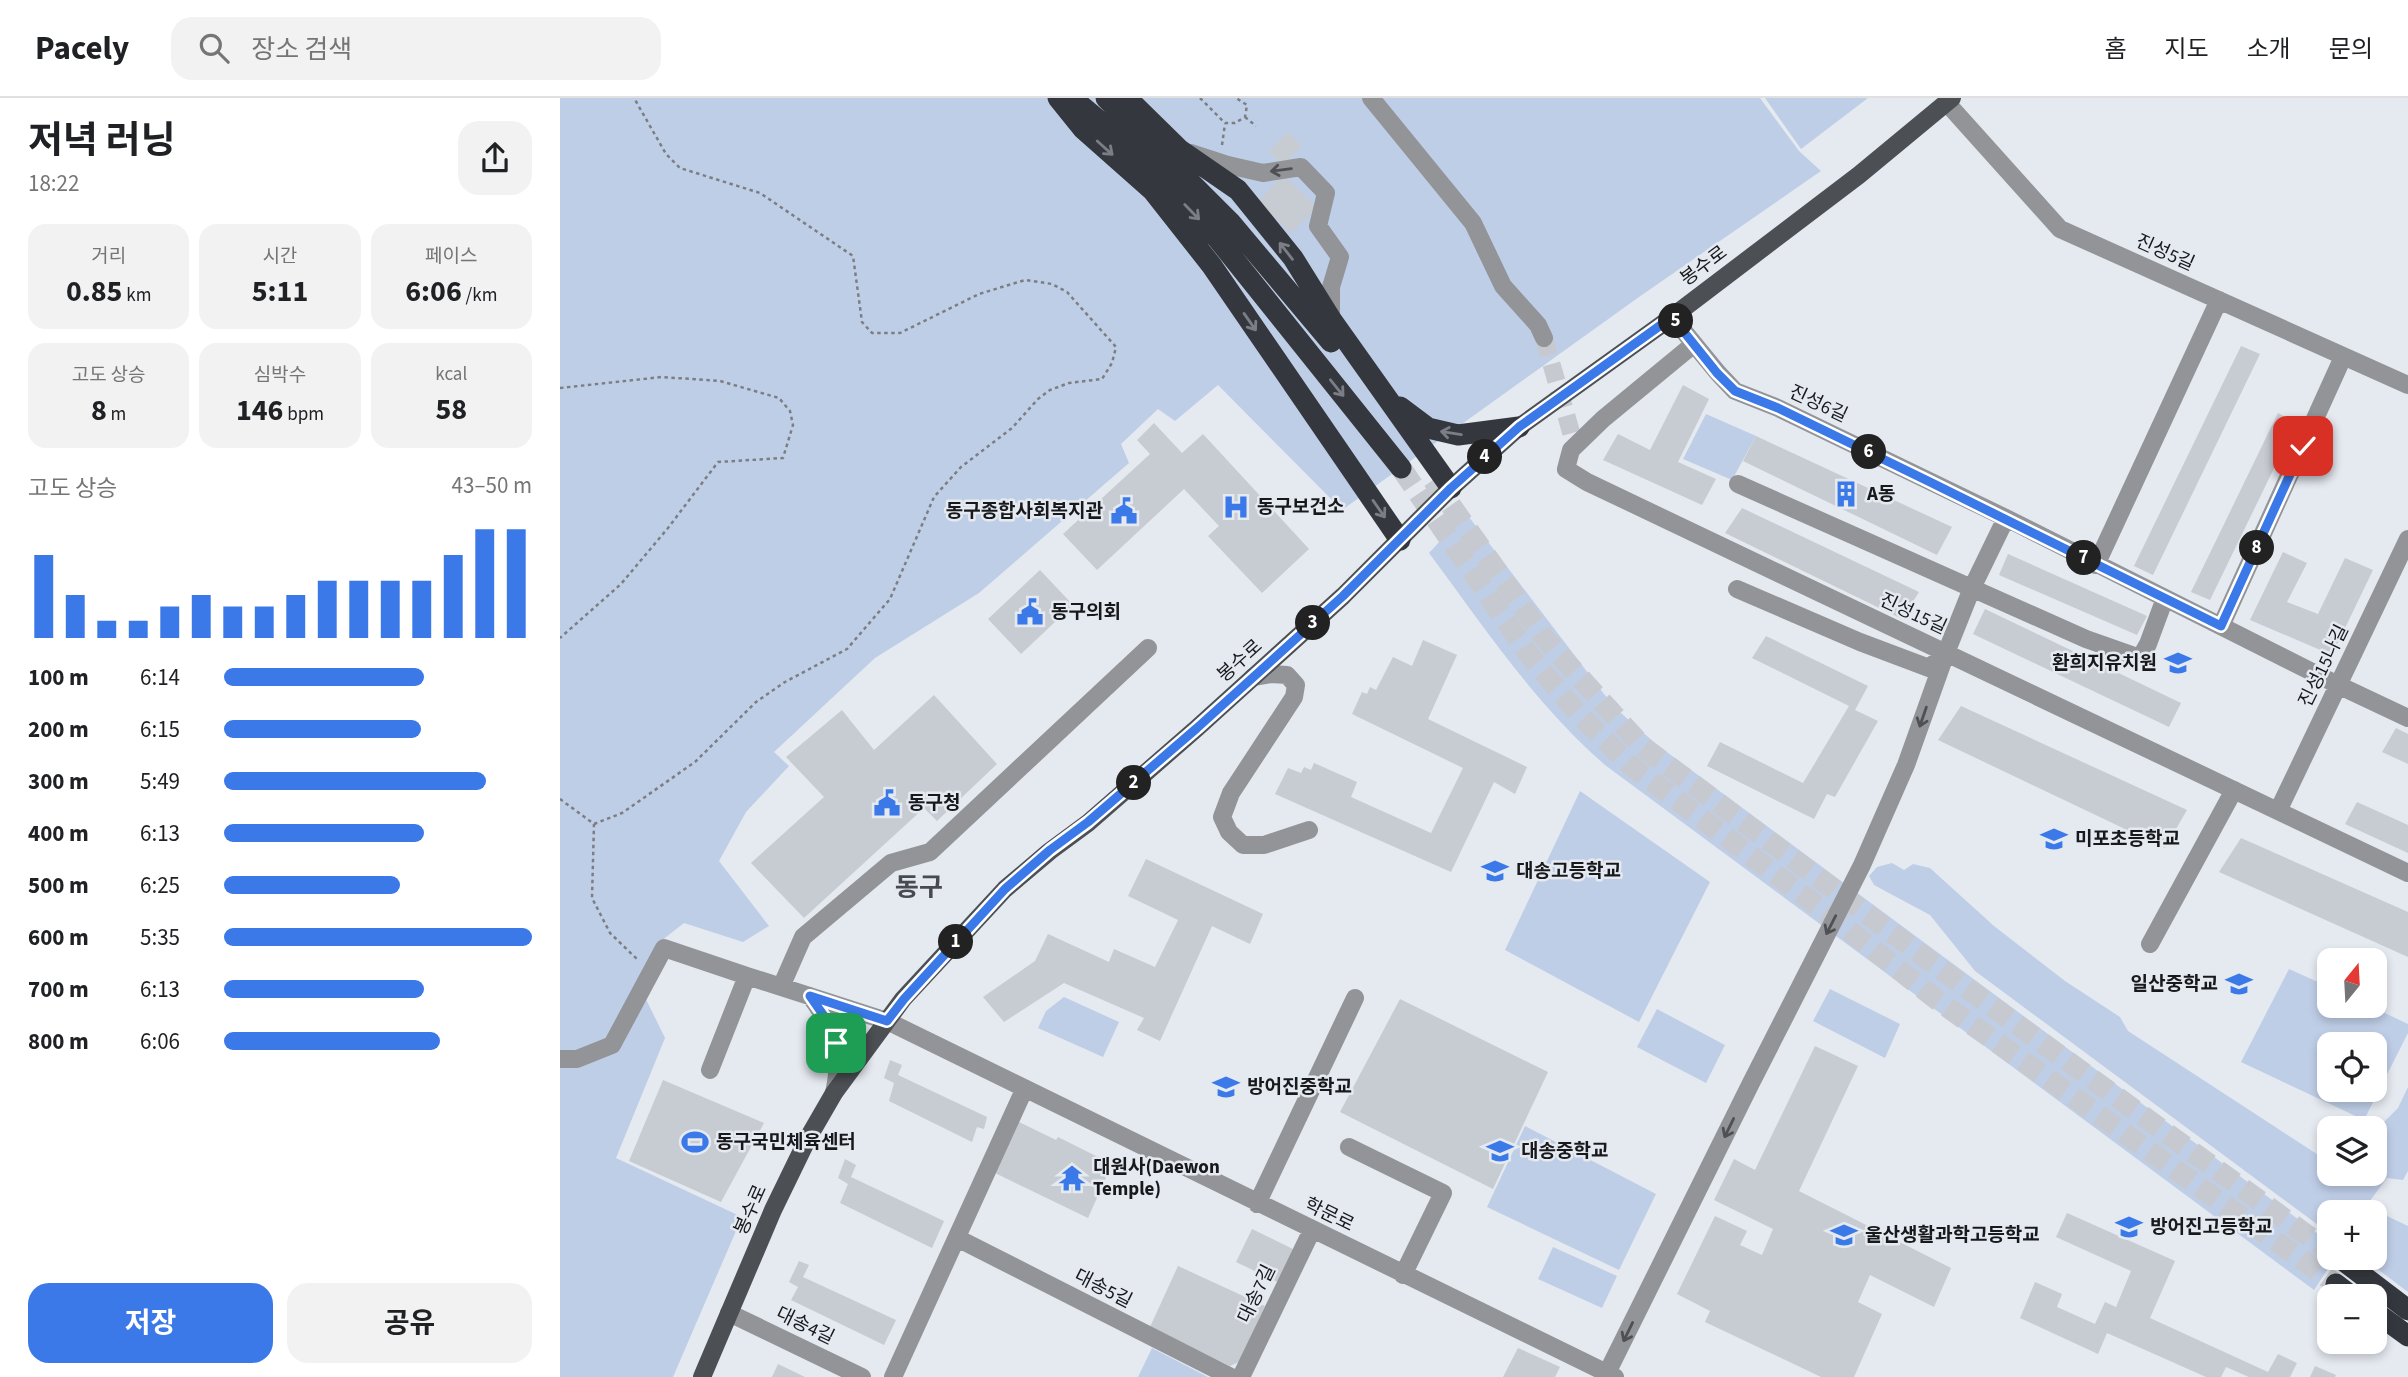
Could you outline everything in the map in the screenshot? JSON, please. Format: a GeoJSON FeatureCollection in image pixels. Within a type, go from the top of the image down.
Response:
{"type":"FeatureCollection","features":[{"type":"Feature","properties":{"kind":"highway"},"geometry":{"type":"LineString","coordinates":[[1058,98],[1083,129],[1153,191],[1212,266],[1400,540]]}},
{"type":"Feature","properties":{"kind":"highway"},"geometry":{"type":"LineString","coordinates":[[1072,98],[1127,144],[1217,238],[1410,464],[1321,328],[1231,223],[1106,98]]}},
{"type":"Feature","properties":{"kind":"highway"},"geometry":{"type":"LineString","coordinates":[[1127,98],[1180,150],[1238,190],[1293,258],[1331,318],[1451,488]]}},
{"type":"Feature","properties":{"kind":"highway"},"geometry":{"type":"LineString","coordinates":[[1389,400],[1428,428],[1458,436],[1519,427]]}},
{"type":"Feature","properties":{"kind":"highway"},"geometry":{"type":"LineString","coordinates":[[2356,1270],[2408,1310]]}},
{"type":"Feature","properties":{"kind":"highway"},"geometry":{"type":"LineString","coordinates":[[2387,1321],[2408,1336]]}},
{"type":"Feature","properties":{"kind":"main road","name":"봉수로"},"geometry":{"type":"LineString","coordinates":[[702,1377],[773,1210],[808,1138],[834,1093],[904,999],[1005,889],[1120,796],[1253,677],[1343,596],[1451,488],[1519,427],[1672,317],[1859,175],[1949,100]]}},
{"type":"Feature","properties":{"kind":"street"},"geometry":{"type":"LineString","coordinates":[[1371,98],[1473,223],[1503,286],[1538,325],[1544,338]]}},
{"type":"Feature","properties":{"kind":"street","name":"진성5길"},"geometry":{"type":"LineString","coordinates":[[1949,100],[2060,229],[2408,385]]}},
{"type":"Feature","properties":{"kind":"street"},"geometry":{"type":"LineString","coordinates":[[1180,150],[1263,173],[1301,167],[1326,193],[1318,226],[1340,257],[1331,287],[1331,318]]}},
{"type":"Feature","properties":{"kind":"street"},"geometry":{"type":"LineString","coordinates":[[2096,565],[2219,300]]}},
{"type":"Feature","properties":{"kind":"street","name":"진성6길"},"geometry":{"type":"LineString","coordinates":[[1672,317],[1735,391],[1778,408],[2006,518],[2408,718]]}},
{"type":"Feature","properties":{"kind":"street","name":"진성15길"},"geometry":{"type":"LineString","coordinates":[[1694,344],[1587,435],[1572,450],[1566,469],[1587,482],[2408,873]]}},
{"type":"Feature","properties":{"kind":"street"},"geometry":{"type":"LineString","coordinates":[[2221,626],[2343,356]]}},
{"type":"Feature","properties":{"kind":"street"},"geometry":{"type":"LineString","coordinates":[[1738,484],[2086,639],[2140,658],[2165,598]]}},
{"type":"Feature","properties":{"kind":"street"},"geometry":{"type":"LineString","coordinates":[[1609,1376],[1873,841],[1906,765],[1972,588],[2006,518]]}},
{"type":"Feature","properties":{"kind":"street","name":"진성15나길"},"geometry":{"type":"LineString","coordinates":[[2278,811],[2408,539]]}},
{"type":"Feature","properties":{"kind":"street"},"geometry":{"type":"LineString","coordinates":[[1737,589],[1860,642],[1929,668],[1946,653]]}},
{"type":"Feature","properties":{"kind":"street"},"geometry":{"type":"LineString","coordinates":[[781,987],[803,937],[891,863],[930,852],[1148,648]]}},
{"type":"Feature","properties":{"kind":"street"},"geometry":{"type":"LineString","coordinates":[[1253,677],[1271,674],[1287,676],[1296,685],[1294,697],[1231,793],[1222,817],[1229,832],[1243,845],[1264,845],[1309,830]]}},
{"type":"Feature","properties":{"kind":"street"},"geometry":{"type":"LineString","coordinates":[[2150,944],[2234,790]]}},
{"type":"Feature","properties":{"kind":"street","name":"학문로"},"geometry":{"type":"LineString","coordinates":[[652,971],[664,948],[887,1021],[1609,1376]]}},
{"type":"Feature","properties":{"kind":"street"},"geometry":{"type":"LineString","coordinates":[[560,1059],[577,1059],[612,1045],[652,971]]}},
{"type":"Feature","properties":{"kind":"street"},"geometry":{"type":"LineString","coordinates":[[710,1070],[747,976]]}},
{"type":"Feature","properties":{"kind":"street"},"geometry":{"type":"LineString","coordinates":[[810,996],[831,1026],[836,1043],[839,1056],[834,1093]]}},
{"type":"Feature","properties":{"kind":"street"},"geometry":{"type":"LineString","coordinates":[[1258,1204],[1355,998]]}},
{"type":"Feature","properties":{"kind":"street"},"geometry":{"type":"LineString","coordinates":[[893,1377],[1024,1090]]}},
{"type":"Feature","properties":{"kind":"street"},"geometry":{"type":"LineString","coordinates":[[1349,1147],[1443,1193],[1403,1275]]}},
{"type":"Feature","properties":{"kind":"street","name":"대송7길"},"geometry":{"type":"LineString","coordinates":[[1241,1377],[1312,1230]]}},
{"type":"Feature","properties":{"kind":"street","name":"대송5길"},"geometry":{"type":"LineString","coordinates":[[957,1238],[1231,1377]]}},
{"type":"Feature","properties":{"kind":"street","name":"대송4길"},"geometry":{"type":"LineString","coordinates":[[729,1313],[862,1377]]}},
{"type":"Feature","properties":{"kind":"path"},"geometry":{"type":"LineString","coordinates":[[594,824],[622,813],[695,761],[756,702],[785,682],[847,649],[890,599],[934,497],[961,467],[1012,428],[1038,399],[1050,390],[1069,383],[1102,379],[1112,363],[1116,347],[1067,292],[1052,284],[1026,280],[979,294],[900,333],[872,333],[862,322],[853,256],[760,193],[680,168],[666,153],[634,98]]}},
{"type":"Feature","properties":{"kind":"path"},"geometry":{"type":"LineString","coordinates":[[1200,98],[1225,123],[1235,123],[1245,117],[1247,105],[1236,98]]}},
{"type":"Feature","properties":{"kind":"path"},"geometry":{"type":"LineString","coordinates":[[1245,117],[1256,126]]}},
{"type":"Feature","properties":{"kind":"path"},"geometry":{"type":"LineString","coordinates":[[1219,162],[1225,123]]}},
{"type":"Feature","properties":{"kind":"path"},"geometry":{"type":"LineString","coordinates":[[560,388],[663,377],[720,381],[779,398],[790,411],[793,425],[783,458],[718,462],[668,528],[621,583],[560,638]]}},
{"type":"Feature","properties":{"kind":"path"},"geometry":{"type":"LineString","coordinates":[[560,799],[594,824]]}},
{"type":"Feature","properties":{"kind":"path"},"geometry":{"type":"LineString","coordinates":[[594,824],[592,898],[610,933],[652,971]]}},
{"type":"Feature","properties":{"kind":"shaded area"},"geometry":{"type":"Polygon","coordinates":[[[560,98],[1760,98],[1799,151],[1821,171],[1639,297],[1342,510],[1218,385],[1175,421],[1158,409],[1121,444],[1129,463],[979,593],[875,658],[774,752],[789,766],[746,812],[719,861],[769,926],[743,942],[684,923],[661,941],[640,987],[665,1038],[616,1158],[742,1217],[673,1377],[560,1377],[560,98]]]}},
{"type":"Feature","properties":{"kind":"shaded area"},"geometry":{"type":"Polygon","coordinates":[[[1765,98],[1868,98],[1801,149],[1765,98]]]}},
{"type":"Feature","properties":{"kind":"shaded area"},"geometry":{"type":"Polygon","coordinates":[[[1706,414],[1756,436],[1732,480],[1683,459],[1706,414]]]}},
{"type":"Feature","properties":{"kind":"shaded area"},"geometry":{"type":"Polygon","coordinates":[[[1466,513],[1604,694],[1656,744],[2317,1233],[2317,1270],[2327,1270],[2314,1290],[1605,765],[1533,691],[1429,553],[1466,513]]]}},
{"type":"Feature","properties":{"kind":"shaded area"},"geometry":{"type":"Polygon","coordinates":[[[1580,791],[1710,882],[1639,1022],[1505,950],[1580,791]]]}},
{"type":"Feature","properties":{"kind":"shaded area"},"geometry":{"type":"Polygon","coordinates":[[[1892,863],[1904,870],[1913,864],[1930,868],[1994,926],[2065,981],[2120,1017],[2128,1031],[2317,1154],[2317,1186],[2381,1186],[2370,1200],[2317,1200],[2317,1224],[1975,971],[1930,915],[1874,885],[1869,876],[1877,867],[1892,863]]]}},
{"type":"Feature","properties":{"kind":"shaded area"},"geometry":{"type":"Polygon","coordinates":[[[2289,969],[2317,982],[2317,1018],[2387,1018],[2387,1014],[2408,1024],[2408,1033],[2387,1075],[2387,1032],[2317,1032],[2317,1098],[2241,1062],[2289,969]]]}},
{"type":"Feature","properties":{"kind":"shaded area"},"geometry":{"type":"Polygon","coordinates":[[[1830,989],[1900,1024],[1885,1058],[1813,1021],[1830,989]]]}},
{"type":"Feature","properties":{"kind":"shaded area"},"geometry":{"type":"Polygon","coordinates":[[[1064,997],[1119,1022],[1103,1057],[1038,1028],[1046,1011],[1064,997]]]}},
{"type":"Feature","properties":{"kind":"shaded area"},"geometry":{"type":"Polygon","coordinates":[[[1657,1009],[1725,1045],[1706,1083],[1637,1047],[1657,1009]]]}},
{"type":"Feature","properties":{"kind":"shaded area"},"geometry":{"type":"Polygon","coordinates":[[[2408,1087],[2408,1171],[2403,1180],[2387,1178],[2387,1119],[2398,1108],[2408,1087]]]}},
{"type":"Feature","properties":{"kind":"shaded area"},"geometry":{"type":"Polygon","coordinates":[[[2326,1102],[2373,1102],[2366,1116],[2356,1116],[2326,1102]]]}},
{"type":"Feature","properties":{"kind":"shaded area"},"geometry":{"type":"Polygon","coordinates":[[[1525,1126],[1656,1194],[1619,1270],[1487,1207],[1525,1126]]]}},
{"type":"Feature","properties":{"kind":"shaded area"},"geometry":{"type":"Polygon","coordinates":[[[2387,1216],[2408,1226],[2408,1292],[2379,1270],[2387,1270],[2387,1216]]]}},
{"type":"Feature","properties":{"kind":"shaded area"},"geometry":{"type":"Polygon","coordinates":[[[1553,1247],[1617,1276],[1602,1308],[1538,1279],[1553,1247]]]}},
{"type":"Feature","properties":{"kind":"shaded area"},"geometry":{"type":"Polygon","coordinates":[[[1152,1348],[1208,1377],[1138,1377],[1152,1348]]]}},
{"type":"Feature","properties":{"kind":"building"},"geometry":{"type":"Polygon","coordinates":[[[1288,132],[1302,146],[1283,165],[1269,151],[1288,132]]]}},
{"type":"Feature","properties":{"kind":"building"},"geometry":{"type":"Polygon","coordinates":[[[1284,175],[1317,208],[1291,233],[1258,201],[1284,175]]]}},
{"type":"Feature","properties":{"kind":"building"},"geometry":{"type":"Polygon","coordinates":[[[2241,346],[2260,354],[2153,575],[2134,566],[2241,346]]]}},
{"type":"Feature","properties":{"kind":"building"},"geometry":{"type":"Polygon","coordinates":[[[1683,385],[1709,399],[1678,462],[1716,479],[1702,505],[1603,460],[1618,434],[1650,450],[1683,385]]]}},
{"type":"Feature","properties":{"kind":"building"},"geometry":{"type":"Polygon","coordinates":[[[2278,413],[2296,423],[2210,600],[2191,592],[2278,413]]]}},
{"type":"Feature","properties":{"kind":"building"},"geometry":{"type":"Polygon","coordinates":[[[1154,423],[1182,453],[1203,434],[1309,549],[1262,593],[1208,536],[1219,526],[1184,489],[1097,570],[1063,534],[1150,454],[1137,440],[1154,423]]]}},
{"type":"Feature","properties":{"kind":"building","name":"A동"},"geometry":{"type":"Polygon","coordinates":[[[1756,436],[1952,527],[1937,555],[1743,461],[1756,436]]]}},
{"type":"Feature","properties":{"kind":"building"},"geometry":{"type":"Polygon","coordinates":[[[1742,508],[1919,592],[1902,619],[1725,533],[1742,508]]]}},
{"type":"Feature","properties":{"kind":"building"},"geometry":{"type":"Polygon","coordinates":[[[2283,552],[2307,563],[2287,602],[2318,614],[2345,558],[2373,570],[2332,655],[2250,620],[2283,552]]]}},
{"type":"Feature","properties":{"kind":"building"},"geometry":{"type":"Polygon","coordinates":[[[2008,554],[2147,616],[2137,635],[1999,575],[2008,554]]]}},
{"type":"Feature","properties":{"kind":"building","name":"동구의회"},"geometry":{"type":"Polygon","coordinates":[[[1040,570],[1073,605],[1021,654],[988,619],[1040,570]]]}},
{"type":"Feature","properties":{"kind":"building"},"geometry":{"type":"Polygon","coordinates":[[[1985,609],[2181,703],[2169,727],[1973,634],[1985,609]]]}},
{"type":"Feature","properties":{"kind":"building"},"geometry":{"type":"Polygon","coordinates":[[[1766,636],[1868,686],[1855,710],[1878,721],[1835,797],[1827,794],[1814,819],[1707,766],[1720,742],[1803,783],[1849,706],[1752,658],[1766,636]]]}},
{"type":"Feature","properties":{"kind":"building"},"geometry":{"type":"Polygon","coordinates":[[[1423,640],[1457,655],[1428,719],[1527,767],[1515,794],[1494,782],[1451,872],[1275,794],[1288,768],[1301,773],[1304,767],[1311,770],[1314,763],[1357,782],[1351,797],[1431,833],[1463,768],[1352,714],[1362,692],[1367,694],[1370,687],[1376,690],[1393,657],[1412,666],[1423,640]]]}},
{"type":"Feature","properties":{"kind":"building","name":"동구청"},"geometry":{"type":"Polygon","coordinates":[[[934,695],[997,764],[937,821],[924,808],[804,918],[751,863],[824,797],[786,757],[842,710],[874,750],[934,695]]]}},
{"type":"Feature","properties":{"kind":"building"},"geometry":{"type":"Polygon","coordinates":[[[1961,706],[2187,810],[2165,848],[1938,740],[1961,706]]]}},
{"type":"Feature","properties":{"kind":"building"},"geometry":{"type":"Polygon","coordinates":[[[2396,728],[2408,734],[2408,764],[2382,752],[2396,728]]]}},
{"type":"Feature","properties":{"kind":"building"},"geometry":{"type":"Polygon","coordinates":[[[2357,802],[2408,825],[2408,853],[2345,824],[2357,802]]]}},
{"type":"Feature","properties":{"kind":"building"},"geometry":{"type":"Polygon","coordinates":[[[2241,838],[2408,912],[2408,957],[2219,872],[2241,838]]]}},
{"type":"Feature","properties":{"kind":"building"},"geometry":{"type":"Polygon","coordinates":[[[1146,859],[1263,914],[1250,944],[1212,926],[1160,1041],[1137,1030],[1144,1018],[1064,983],[1004,1022],[983,997],[1035,961],[1048,934],[1109,962],[1114,949],[1155,967],[1178,920],[1128,896],[1146,859]]]}},
{"type":"Feature","properties":{"kind":"building"},"geometry":{"type":"Polygon","coordinates":[[[1400,999],[1548,1072],[1493,1189],[1340,1112],[1400,999]]]}},
{"type":"Feature","properties":{"kind":"building"},"geometry":{"type":"Polygon","coordinates":[[[1815,1046],[1858,1066],[1799,1191],[1951,1268],[1934,1307],[1870,1275],[1858,1302],[1882,1314],[1854,1377],[1821,1377],[1705,1322],[1710,1311],[1677,1294],[1715,1216],[1747,1231],[1740,1245],[1762,1255],[1773,1229],[1714,1200],[1734,1159],[1755,1170],[1815,1046]]]}},
{"type":"Feature","properties":{"kind":"building"},"geometry":{"type":"Polygon","coordinates":[[[890,1060],[902,1065],[898,1075],[987,1117],[984,1129],[977,1127],[972,1142],[889,1101],[894,1083],[884,1078],[890,1060]]]}},
{"type":"Feature","properties":{"kind":"building","name":"동구국민체육센터"},"geometry":{"type":"Polygon","coordinates":[[[663,1080],[764,1123],[721,1202],[629,1161],[663,1080]]]}},
{"type":"Feature","properties":{"kind":"building","name":"대원사(Daewon Temple)"},"geometry":{"type":"Polygon","coordinates":[[[1019,1122],[1056,1140],[1058,1137],[1112,1164],[1088,1218],[995,1173],[1019,1122]]]}},
{"type":"Feature","properties":{"kind":"building"},"geometry":{"type":"Polygon","coordinates":[[[845,1159],[856,1165],[851,1177],[944,1221],[932,1248],[840,1203],[848,1184],[838,1178],[845,1159]]]}},
{"type":"Feature","properties":{"kind":"building"},"geometry":{"type":"Polygon","coordinates":[[[2067,1213],[2175,1261],[2150,1318],[2268,1372],[2278,1354],[2297,1363],[2290,1377],[2249,1377],[2226,1367],[2221,1377],[2206,1377],[2107,1333],[2098,1354],[2020,1318],[2035,1282],[2062,1294],[2057,1307],[2095,1324],[2105,1302],[2116,1307],[2131,1271],[2056,1237],[2067,1213]]]}},
{"type":"Feature","properties":{"kind":"building"},"geometry":{"type":"Polygon","coordinates":[[[1252,1229],[1293,1249],[1278,1282],[1236,1262],[1252,1229]]]}},
{"type":"Feature","properties":{"kind":"building"},"geometry":{"type":"Polygon","coordinates":[[[799,1261],[809,1265],[803,1277],[896,1320],[884,1345],[791,1300],[798,1287],[789,1282],[799,1261]]]}},
{"type":"Feature","properties":{"kind":"building"},"geometry":{"type":"Polygon","coordinates":[[[1178,1266],[1265,1306],[1239,1362],[1230,1366],[1150,1327],[1178,1266]]]}},
{"type":"Feature","properties":{"kind":"building"},"geometry":{"type":"Polygon","coordinates":[[[1518,1348],[1560,1367],[1555,1377],[1503,1377],[1518,1348]]]}},
{"type":"Feature","properties":{"kind":"building"},"geometry":{"type":"Polygon","coordinates":[[[778,1364],[805,1377],[772,1377],[778,1364]]]}},
{"type":"Feature","properties":{"kind":"building"},"geometry":{"type":"Polygon","coordinates":[[[2315,1366],[2336,1375],[2310,1377],[2315,1366]]]}},
{"type":"Feature","properties":{"kind":"tunnel"},"geometry":{"type":"LineString","coordinates":[[1544,338],[1575,446]]}},
{"type":"Feature","properties":{"kind":"tunnel"},"geometry":{"type":"LineString","coordinates":[[1401,468],[1529,655],[1576,711],[1629,764],[1936,999],[2336,1284]]}},
{"type":"Feature","properties":{"kind":"tunnel"},"geometry":{"type":"LineString","coordinates":[[1433,480],[1545,639],[1643,747],[1946,973],[2317,1242]]}},
{"type":"Feature","properties":{"kind":"place","name":"A동"},"geometry":{"type":"Point","coordinates":[1846,494]}},
{"type":"Feature","properties":{"kind":"place","name":"동구보건소"},"geometry":{"type":"Point","coordinates":[1236,507]}},
{"type":"Feature","properties":{"kind":"place","name":"동구종합사회복지관"},"geometry":{"type":"Point","coordinates":[1124,511]}},
{"type":"Feature","properties":{"kind":"place","name":"동구의회"},"geometry":{"type":"Point","coordinates":[1030,612]}},
{"type":"Feature","properties":{"kind":"place","name":"환희지유치원"},"geometry":{"type":"Point","coordinates":[2178,663]}},
{"type":"Feature","properties":{"kind":"place","name":"동구청"},"geometry":{"type":"Point","coordinates":[887,803]}},
{"type":"Feature","properties":{"kind":"place","name":"미포초등학교"},"geometry":{"type":"Point","coordinates":[2054,839]}},
{"type":"Feature","properties":{"kind":"place","name":"대송고등학교"},"geometry":{"type":"Point","coordinates":[1495,871]}},
{"type":"Feature","properties":{"kind":"place","name":"일산중학교"},"geometry":{"type":"Point","coordinates":[2239,984]}},
{"type":"Feature","properties":{"kind":"place","name":"방어진중학교"},"geometry":{"type":"Point","coordinates":[1226,1087]}},
{"type":"Feature","properties":{"kind":"place","name":"동구국민체육센터"},"geometry":{"type":"Point","coordinates":[695,1142]}},
{"type":"Feature","properties":{"kind":"place","name":"대송중학교"},"geometry":{"type":"Point","coordinates":[1500,1151]}},
{"type":"Feature","properties":{"kind":"place","name":"대원사(Daewon Temple)"},"geometry":{"type":"Point","coordinates":[1072,1178]}},
{"type":"Feature","properties":{"kind":"place","name":"방어진고등학교"},"geometry":{"type":"Point","coordinates":[2129,1227]}},
{"type":"Feature","properties":{"kind":"place","name":"울산생활과학고등학교"},"geometry":{"type":"Point","coordinates":[1844,1235]}},
{"type":"Feature","properties":{"kind":"district","name":"동구"},"geometry":{"type":"Point","coordinates":[919,887]}},
{"type":"Feature","properties":{"kind":"route"},"geometry":{"type":"LineString","coordinates":[[836,1043],[831,1026],[810,996],[887,1021],[1005,889],[1120,796],[1197,728],[1343,596],[1451,488],[1519,427],[1672,317],[1735,391],[1778,408],[2006,518],[2221,626],[2303,446]]}}]}
